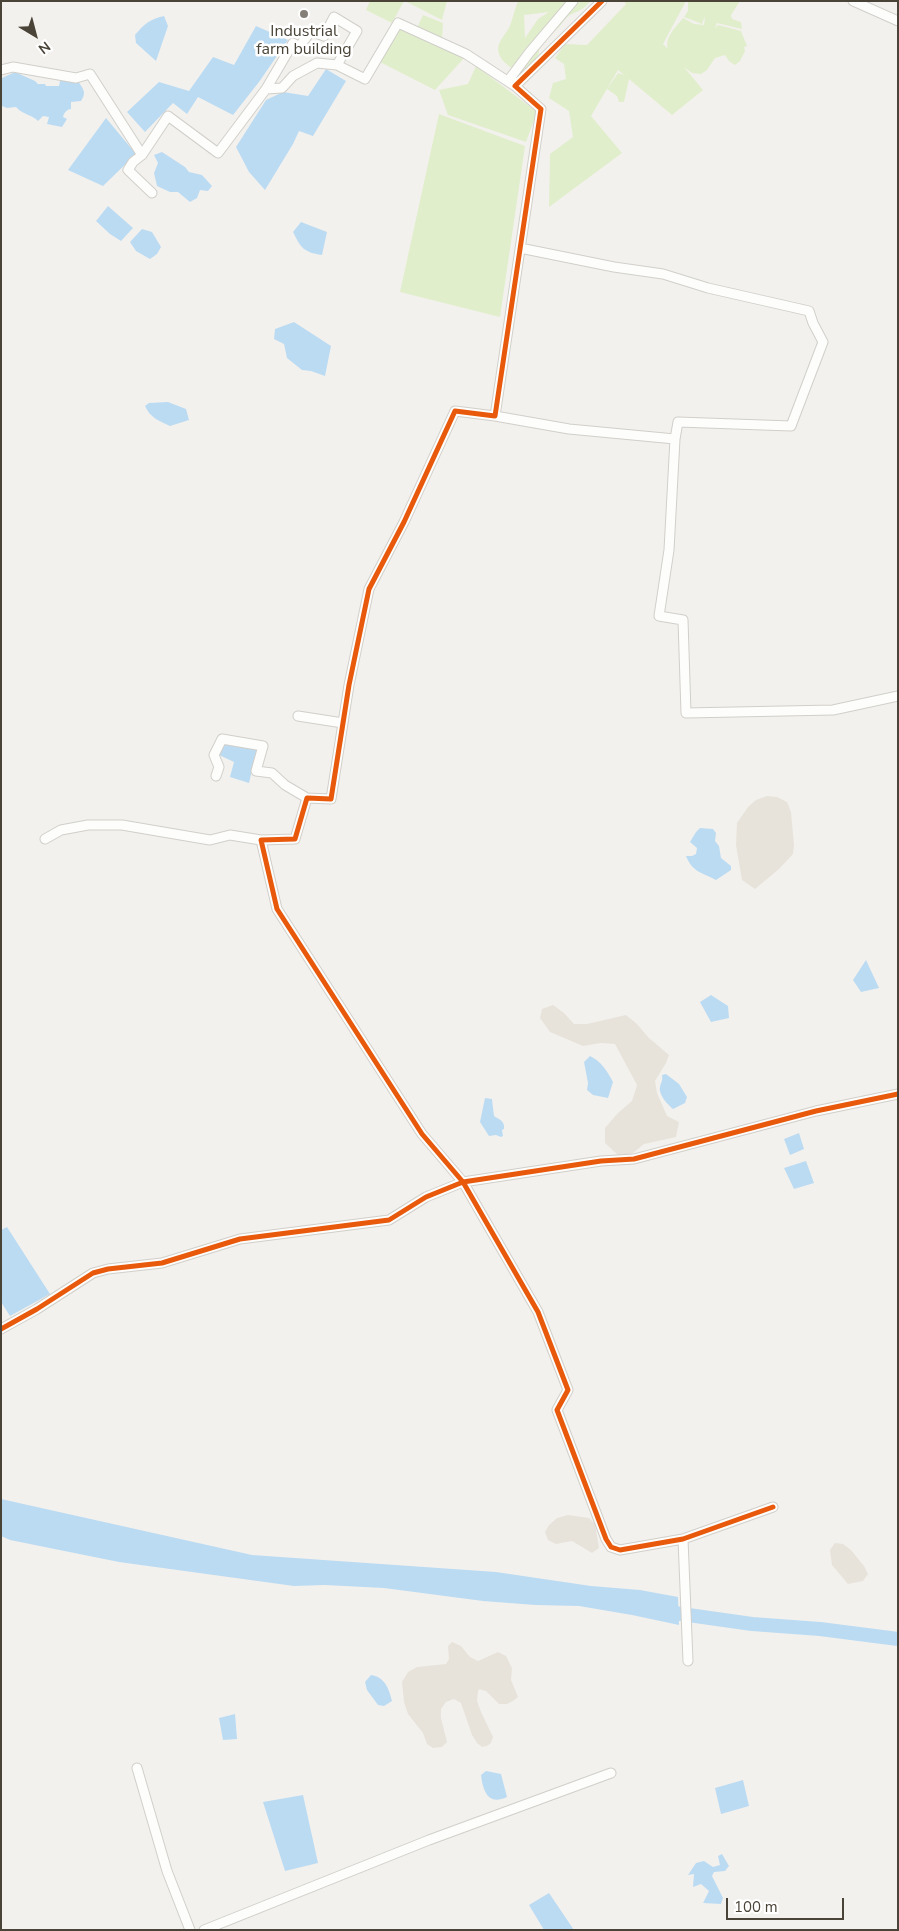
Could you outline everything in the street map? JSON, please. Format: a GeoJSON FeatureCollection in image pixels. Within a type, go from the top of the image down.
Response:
{"type":"FeatureCollection","features":[{"type":"Feature","properties":{"kind":"street"},"geometry":{"type":"LineString","coordinates":[[515,86],[511,77],[573,1]]}},
{"type":"Feature","properties":{"kind":"street"},"geometry":{"type":"LineString","coordinates":[[515,86],[602,1]]}},
{"type":"Feature","properties":{"kind":"street"},"geometry":{"type":"LineString","coordinates":[[853,1],[898,20]]}},
{"type":"Feature","properties":{"kind":"street"},"geometry":{"type":"LineString","coordinates":[[152,193],[128,170],[133,162],[142,155],[168,116],[218,153],[266,89],[293,43],[299,47],[311,31],[324,36],[334,17],[358,31],[337,65]]}},
{"type":"Feature","properties":{"kind":"street"},"geometry":{"type":"LineString","coordinates":[[266,89],[282,88],[293,76],[317,63],[337,65],[366,78],[398,23],[466,54],[515,86],[541,109],[495,416]]}},
{"type":"Feature","properties":{"kind":"street"},"geometry":{"type":"LineString","coordinates":[[1,70],[13,67],[76,78],[90,74],[142,155]]}},
{"type":"Feature","properties":{"kind":"street"},"geometry":{"type":"LineString","coordinates":[[520,248],[614,267],[664,274],[708,288],[809,310],[812,323],[823,342],[791,426],[678,422],[675,439],[669,550],[660,616],[683,620],[686,713],[833,710],[898,696]]}},
{"type":"Feature","properties":{"kind":"street"},"geometry":{"type":"LineString","coordinates":[[216,776],[219,767],[214,756],[222,738],[263,746],[256,771],[272,773],[285,785],[307,798],[331,799],[348,686],[369,589],[404,522],[455,410],[569,428],[675,439]]}},
{"type":"Feature","properties":{"kind":"street"},"geometry":{"type":"LineString","coordinates":[[298,716],[343,723]]}},
{"type":"Feature","properties":{"kind":"street"},"geometry":{"type":"LineString","coordinates":[[45,839],[61,830],[88,825],[122,825],[210,840],[230,835],[261,840],[295,839],[307,798]]}},
{"type":"Feature","properties":{"kind":"street"},"geometry":{"type":"LineString","coordinates":[[261,840],[278,910],[422,1134],[463,1182],[538,1312],[568,1390],[557,1410],[606,1539],[611,1547],[620,1550],[683,1539],[773,1506]]}},
{"type":"Feature","properties":{"kind":"street"},"geometry":{"type":"LineString","coordinates":[[1,1329],[37,1309],[93,1273],[108,1269],[162,1263],[240,1239],[389,1220],[426,1197],[463,1182],[601,1161],[634,1159],[816,1111],[898,1094]]}},
{"type":"Feature","properties":{"kind":"street"},"geometry":{"type":"LineString","coordinates":[[683,1539],[688,1661]]}},
{"type":"Feature","properties":{"kind":"street"},"geometry":{"type":"LineString","coordinates":[[137,1768],[167,1871],[190,1930]]}},
{"type":"Feature","properties":{"kind":"street"},"geometry":{"type":"LineString","coordinates":[[204,1930],[430,1840],[611,1773]]}},
{"type":"Feature","properties":{"kind":"shaded area"},"geometry":{"type":"Polygon","coordinates":[[[767,796],[777,797],[787,802],[791,812],[793,854],[779,869],[755,889],[742,880],[736,845],[737,823],[748,807],[756,800],[767,796]]]}},
{"type":"Feature","properties":{"kind":"shaded area"},"geometry":{"type":"Polygon","coordinates":[[[553,1005],[574,1024],[587,1024],[626,1015],[669,1055],[655,1081],[657,1093],[667,1116],[679,1122],[676,1137],[644,1144],[632,1154],[619,1156],[605,1143],[605,1128],[632,1101],[637,1085],[615,1044],[601,1043],[583,1046],[550,1032],[540,1018],[542,1009],[553,1005]]]}},
{"type":"Feature","properties":{"kind":"shaded area"},"geometry":{"type":"Polygon","coordinates":[[[568,1515],[589,1518],[595,1524],[599,1548],[592,1553],[572,1541],[556,1544],[548,1540],[545,1532],[549,1525],[557,1518],[568,1515]]]}},
{"type":"Feature","properties":{"kind":"shaded area"},"geometry":{"type":"Polygon","coordinates":[[[835,1543],[843,1544],[851,1550],[864,1566],[868,1574],[863,1581],[848,1584],[832,1565],[830,1550],[835,1543]]]}},
{"type":"Feature","properties":{"kind":"shaded area"},"geometry":{"type":"Polygon","coordinates":[[[452,1642],[461,1646],[470,1657],[478,1661],[498,1652],[506,1656],[512,1668],[511,1680],[518,1697],[513,1701],[507,1704],[499,1704],[486,1691],[479,1689],[478,1692],[477,1701],[493,1737],[491,1743],[487,1746],[482,1747],[477,1743],[472,1735],[461,1703],[454,1699],[446,1702],[441,1709],[441,1718],[447,1742],[442,1747],[433,1748],[427,1744],[423,1733],[408,1714],[404,1702],[402,1682],[408,1672],[417,1667],[446,1664],[449,1659],[448,1646],[452,1642]]]}},
{"type":"Feature","properties":{"kind":"green space"},"geometry":{"type":"Polygon","coordinates":[[[370,1],[404,1],[392,23],[366,10],[370,1]]]}},
{"type":"Feature","properties":{"kind":"green space"},"geometry":{"type":"Polygon","coordinates":[[[405,1],[447,1],[442,20],[405,1]]]}},
{"type":"Feature","properties":{"kind":"green space"},"geometry":{"type":"Polygon","coordinates":[[[518,1],[590,1],[584,8],[568,16],[542,42],[538,59],[519,74],[501,58],[498,48],[509,28],[518,1]],[[549,12],[524,15],[525,38],[538,19],[549,12]]]}},
{"type":"Feature","properties":{"kind":"green space"},"geometry":{"type":"Polygon","coordinates":[[[624,1],[686,1],[663,44],[668,49],[669,37],[683,18],[694,24],[704,25],[705,16],[702,24],[684,17],[688,11],[688,1],[740,1],[731,15],[732,19],[741,22],[742,29],[717,23],[715,29],[718,25],[741,31],[747,46],[744,47],[745,51],[740,61],[735,65],[725,55],[715,58],[707,70],[701,74],[692,73],[684,67],[703,90],[672,115],[629,79],[624,102],[619,102],[617,96],[607,89],[618,73],[624,75],[618,70],[591,116],[622,153],[549,207],[550,154],[573,137],[569,111],[549,98],[553,83],[566,79],[564,64],[555,58],[565,44],[587,45],[626,4],[624,1]]]}},
{"type":"Feature","properties":{"kind":"green space"},"geometry":{"type":"Polygon","coordinates":[[[423,15],[443,23],[442,40],[417,28],[423,15]]]}},
{"type":"Feature","properties":{"kind":"green space"},"geometry":{"type":"Polygon","coordinates":[[[398,26],[465,57],[435,90],[378,61],[398,26]]]}},
{"type":"Feature","properties":{"kind":"green space"},"geometry":{"type":"Polygon","coordinates":[[[476,66],[537,112],[526,142],[448,115],[439,90],[468,84],[476,66]]]}},
{"type":"Feature","properties":{"kind":"green space"},"geometry":{"type":"Polygon","coordinates":[[[439,114],[525,146],[500,317],[400,292],[439,114]]]}},
{"type":"Feature","properties":{"kind":"water"},"geometry":{"type":"Polygon","coordinates":[[[164,16],[168,26],[156,61],[136,43],[135,35],[148,22],[164,16]]]}},
{"type":"Feature","properties":{"kind":"water"},"geometry":{"type":"Polygon","coordinates":[[[256,26],[288,40],[233,115],[198,97],[187,114],[173,103],[145,132],[127,112],[159,82],[189,91],[213,57],[234,65],[256,26]]]}},
{"type":"Feature","properties":{"kind":"water"},"geometry":{"type":"Polygon","coordinates":[[[326,69],[346,81],[313,136],[299,131],[265,190],[249,172],[236,147],[266,100],[283,92],[308,96],[326,69]]]}},
{"type":"Feature","properties":{"kind":"water"},"geometry":{"type":"Polygon","coordinates":[[[15,72],[46,86],[59,86],[60,81],[78,81],[84,91],[84,95],[81,101],[71,102],[71,109],[67,110],[63,116],[67,119],[62,127],[47,124],[49,117],[43,116],[38,121],[16,107],[7,108],[2,106],[2,78],[15,72]]]}},
{"type":"Feature","properties":{"kind":"water"},"geometry":{"type":"Polygon","coordinates":[[[106,118],[136,154],[103,186],[68,170],[106,118]]]}},
{"type":"Feature","properties":{"kind":"water"},"geometry":{"type":"Polygon","coordinates":[[[162,152],[185,167],[189,172],[202,175],[212,186],[208,191],[200,190],[197,198],[190,202],[178,192],[170,192],[157,186],[154,173],[158,163],[154,155],[162,152]]]}},
{"type":"Feature","properties":{"kind":"water"},"geometry":{"type":"Polygon","coordinates":[[[108,206],[133,228],[121,241],[96,221],[108,206]]]}},
{"type":"Feature","properties":{"kind":"water"},"geometry":{"type":"Polygon","coordinates":[[[301,222],[327,232],[322,255],[307,251],[298,242],[293,232],[301,222]]]}},
{"type":"Feature","properties":{"kind":"water"},"geometry":{"type":"Polygon","coordinates":[[[142,229],[152,232],[161,247],[157,254],[150,259],[136,251],[130,242],[142,229]]]}},
{"type":"Feature","properties":{"kind":"water"},"geometry":{"type":"Polygon","coordinates":[[[294,322],[331,346],[325,376],[302,370],[287,358],[284,344],[274,339],[275,329],[294,322]]]}},
{"type":"Feature","properties":{"kind":"water"},"geometry":{"type":"Polygon","coordinates":[[[168,402],[186,409],[189,420],[170,426],[152,416],[145,406],[149,403],[168,402]]]}},
{"type":"Feature","properties":{"kind":"water"},"geometry":{"type":"Polygon","coordinates":[[[223,741],[257,749],[249,783],[230,777],[234,762],[219,755],[223,741]]]}},
{"type":"Feature","properties":{"kind":"water"},"geometry":{"type":"Polygon","coordinates":[[[700,828],[713,829],[716,833],[715,841],[719,846],[721,858],[731,866],[731,870],[716,880],[702,874],[691,866],[686,856],[696,854],[697,848],[690,842],[700,828]]]}},
{"type":"Feature","properties":{"kind":"water"},"geometry":{"type":"Polygon","coordinates":[[[866,960],[879,988],[861,992],[853,980],[866,960]]]}},
{"type":"Feature","properties":{"kind":"water"},"geometry":{"type":"Polygon","coordinates":[[[711,995],[728,1006],[729,1018],[711,1022],[700,1002],[711,995]]]}},
{"type":"Feature","properties":{"kind":"water"},"geometry":{"type":"Polygon","coordinates":[[[590,1056],[604,1067],[613,1082],[608,1098],[593,1095],[587,1090],[588,1083],[584,1062],[590,1056]]]}},
{"type":"Feature","properties":{"kind":"water"},"geometry":{"type":"Polygon","coordinates":[[[666,1074],[679,1084],[687,1097],[685,1103],[673,1109],[660,1093],[662,1075],[666,1074]]]}},
{"type":"Feature","properties":{"kind":"water"},"geometry":{"type":"Polygon","coordinates":[[[485,1098],[492,1099],[494,1116],[504,1124],[503,1136],[501,1137],[496,1135],[489,1136],[480,1122],[485,1098]]]}},
{"type":"Feature","properties":{"kind":"water"},"geometry":{"type":"Polygon","coordinates":[[[799,1133],[804,1149],[790,1155],[784,1139],[799,1133]]]}},
{"type":"Feature","properties":{"kind":"water"},"geometry":{"type":"Polygon","coordinates":[[[806,1161],[814,1183],[794,1189],[784,1168],[806,1161]]]}},
{"type":"Feature","properties":{"kind":"water"},"geometry":{"type":"Polygon","coordinates":[[[7,1227],[50,1294],[10,1316],[1,1302],[1,1230],[7,1227]]]}},
{"type":"Feature","properties":{"kind":"water"},"geometry":{"type":"Polygon","coordinates":[[[1,1499],[252,1555],[496,1572],[591,1586],[640,1590],[678,1597],[679,1625],[579,1606],[483,1601],[384,1588],[325,1585],[294,1586],[119,1562],[10,1540],[1,1536],[1,1499]]]}},
{"type":"Feature","properties":{"kind":"water"},"geometry":{"type":"Polygon","coordinates":[[[371,1675],[380,1678],[388,1688],[392,1701],[384,1706],[378,1705],[367,1690],[365,1682],[371,1675]]]}},
{"type":"Feature","properties":{"kind":"water"},"geometry":{"type":"Polygon","coordinates":[[[235,1714],[237,1739],[223,1740],[219,1718],[235,1714]]]}},
{"type":"Feature","properties":{"kind":"water"},"geometry":{"type":"Polygon","coordinates":[[[486,1771],[501,1774],[507,1797],[495,1800],[488,1795],[483,1786],[481,1775],[486,1771]]]}},
{"type":"Feature","properties":{"kind":"water"},"geometry":{"type":"Polygon","coordinates":[[[743,1780],[749,1806],[721,1814],[715,1788],[743,1780]]]}},
{"type":"Feature","properties":{"kind":"water"},"geometry":{"type":"Polygon","coordinates":[[[303,1795],[318,1863],[285,1871],[263,1802],[303,1795]]]}},
{"type":"Feature","properties":{"kind":"water"},"geometry":{"type":"Polygon","coordinates":[[[722,1854],[729,1866],[725,1871],[714,1872],[712,1876],[723,1898],[721,1904],[703,1903],[709,1891],[701,1884],[693,1887],[694,1874],[688,1875],[696,1863],[704,1861],[713,1867],[720,1865],[718,1856],[722,1854]]]}},
{"type":"Feature","properties":{"kind":"water"},"geometry":{"type":"Polygon","coordinates":[[[549,1893],[574,1930],[544,1930],[529,1905],[549,1893]]]}},
{"type":"Feature","properties":{"kind":"waterway"},"geometry":{"type":"LineString","coordinates":[[660,1611],[752,1624],[820,1629],[898,1639]]}},
{"type":"Feature","properties":{"kind":"cycle path"},"geometry":{"type":"LineString","coordinates":[[602,1],[515,86],[541,109],[495,416],[455,411],[404,522],[369,589],[349,685],[331,799],[307,798],[295,839],[261,840],[277,909],[422,1134],[463,1182],[601,1161],[634,1159],[816,1111],[898,1094]]}},
{"type":"Feature","properties":{"kind":"cycle path"},"geometry":{"type":"LineString","coordinates":[[1,1329],[37,1309],[93,1273],[108,1269],[162,1263],[240,1239],[389,1220],[426,1197],[463,1182],[538,1312],[568,1390],[557,1410],[606,1539],[611,1547],[620,1550],[683,1539],[773,1507]]}},
{"type":"Feature","properties":{"kind":"place","name":"Industrial farm building"},"geometry":{"type":"Point","coordinates":[304,14]}}]}
